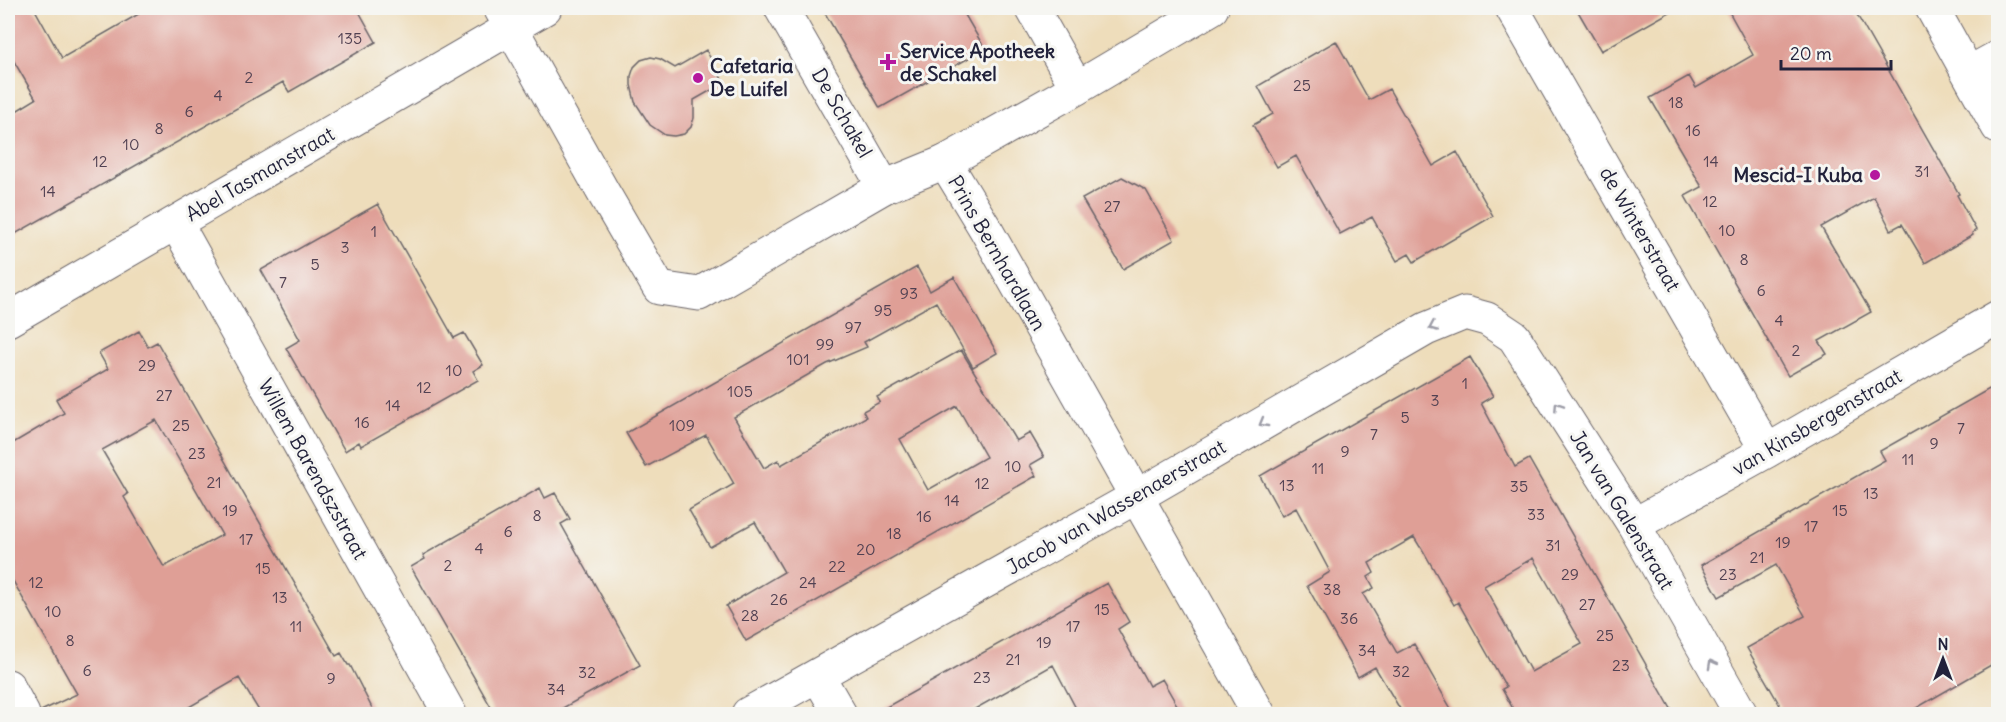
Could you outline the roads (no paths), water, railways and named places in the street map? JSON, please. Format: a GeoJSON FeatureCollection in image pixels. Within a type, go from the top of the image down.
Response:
{"type":"FeatureCollection","features":[{"type":"Feature","properties":{"kind":"street"},"geometry":{"type":"LineString","coordinates":[[505,17],[544,8]]}},
{"type":"Feature","properties":{"kind":"street","name":"De Schakel"},"geometry":{"type":"LineString","coordinates":[[781,8],[884,187]]}},
{"type":"Feature","properties":{"kind":"street"},"geometry":{"type":"LineString","coordinates":[[1032,8],[1077,88]]}},
{"type":"Feature","properties":{"kind":"street"},"geometry":{"type":"LineString","coordinates":[[945,162],[1077,88],[1212,8]]}},
{"type":"Feature","properties":{"kind":"street","name":"de Winterstraat"},"geometry":{"type":"LineString","coordinates":[[1512,8],[1767,451]]}},
{"type":"Feature","properties":{"kind":"street"},"geometry":{"type":"LineString","coordinates":[[1932,8],[1998,127]]}},
{"type":"Feature","properties":{"kind":"street","name":"Prins Bernhardlaan"},"geometry":{"type":"LineString","coordinates":[[505,17],[659,288],[699,294],[884,187],[945,162],[985,228],[1259,714]]}},
{"type":"Feature","properties":{"kind":"street","name":"Abel Tasmanstraat"},"geometry":{"type":"LineString","coordinates":[[8,320],[176,223],[505,17]]}},
{"type":"Feature","properties":{"kind":"street"},"geometry":{"type":"LineString","coordinates":[[1969,73],[1998,57]]}},
{"type":"Feature","properties":{"kind":"street","name":"Willem Barendszstraat"},"geometry":{"type":"LineString","coordinates":[[176,223],[450,714]]}},
{"type":"Feature","properties":{"kind":"street","name":"Jacob van Wassenaerstraat"},"geometry":{"type":"LineString","coordinates":[[748,714],[1136,497],[1426,329],[1465,313],[1487,319]]}},
{"type":"Feature","properties":{"kind":"street","name":"van Kinsbergenstraat"},"geometry":{"type":"LineString","coordinates":[[1634,525],[1998,317]]}},
{"type":"Feature","properties":{"kind":"street","name":"Jan van Galenstraat"},"geometry":{"type":"LineString","coordinates":[[1487,319],[1514,337],[1634,525],[1741,714]]}},
{"type":"Feature","properties":{"kind":"street"},"geometry":{"type":"LineString","coordinates":[[818,676],[840,714]]}},
{"type":"Feature","properties":{"kind":"street"},"geometry":{"type":"LineString","coordinates":[[8,686],[23,714]]}},
{"type":"Feature","properties":{"kind":"place","name":"Service Apotheek de Schakel"},"geometry":{"type":"Point","coordinates":[888,62]}},
{"type":"Feature","properties":{"kind":"place","name":"Cafetaria De Luifel"},"geometry":{"type":"Point","coordinates":[698,78]}},
{"type":"Feature","properties":{"kind":"place","name":"Mescid-I Kuba"},"geometry":{"type":"Point","coordinates":[1875,175]}}]}
